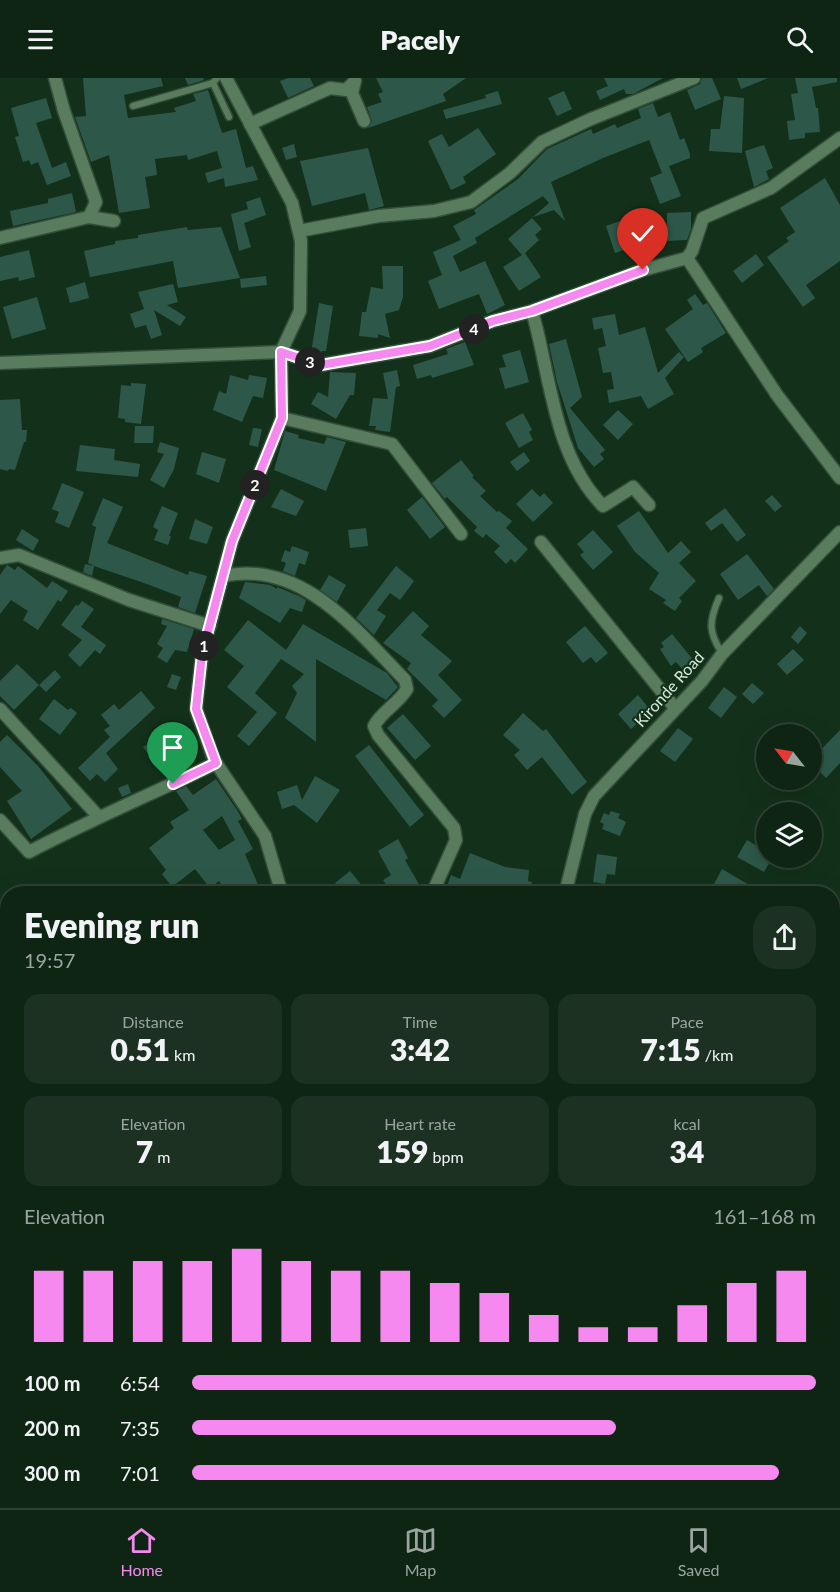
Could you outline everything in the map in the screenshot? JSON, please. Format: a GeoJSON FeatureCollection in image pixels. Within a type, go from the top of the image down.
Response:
{"type":"FeatureCollection","features":[{"type":"Feature","properties":{"kind":"street"},"geometry":{"type":"LineString","coordinates":[[55,78],[96,202],[89,217]]}},
{"type":"Feature","properties":{"kind":"street"},"geometry":{"type":"LineString","coordinates":[[226,78],[292,203],[301,241],[300,311],[281,352],[282,418],[232,541],[202,654],[196,709],[216,763],[265,836],[280,886]]}},
{"type":"Feature","properties":{"kind":"street"},"geometry":{"type":"LineString","coordinates":[[299,231],[379,216],[434,211],[471,202],[510,173],[542,142],[591,119],[694,78]]}},
{"type":"Feature","properties":{"kind":"street"},"geometry":{"type":"LineString","coordinates":[[250,124],[330,88],[346,90],[359,79]]}},
{"type":"Feature","properties":{"kind":"street"},"geometry":{"type":"LineString","coordinates":[[359,79],[352,93],[364,121]]}},
{"type":"Feature","properties":{"kind":"street"},"geometry":{"type":"LineString","coordinates":[[0,363],[281,352],[321,365],[430,346],[493,321],[532,311],[643,270],[687,258],[692,251],[703,218],[771,188],[840,138]]}},
{"type":"Feature","properties":{"kind":"street"},"geometry":{"type":"LineString","coordinates":[[0,238],[89,217],[114,221]]}},
{"type":"Feature","properties":{"kind":"street"},"geometry":{"type":"LineString","coordinates":[[687,258],[777,395],[840,478]]}},
{"type":"Feature","properties":{"kind":"street"},"geometry":{"type":"LineString","coordinates":[[532,311],[552,400],[567,447],[585,484],[603,506],[633,487],[649,505]]}},
{"type":"Feature","properties":{"kind":"street"},"geometry":{"type":"LineString","coordinates":[[282,418],[392,444],[461,534]]}},
{"type":"Feature","properties":{"kind":"street","name":"Kironde Road"},"geometry":{"type":"LineString","coordinates":[[567,886],[585,814],[594,796],[722,654],[840,532]]}},
{"type":"Feature","properties":{"kind":"street"},"geometry":{"type":"LineString","coordinates":[[541,542],[675,708]]}},
{"type":"Feature","properties":{"kind":"street"},"geometry":{"type":"LineString","coordinates":[[0,558],[19,555],[129,600],[210,626]]}},
{"type":"Feature","properties":{"kind":"street"},"geometry":{"type":"LineString","coordinates":[[223,576],[263,573],[310,592],[354,628],[405,680],[407,689],[402,697],[380,716],[374,726],[378,735],[454,828],[456,840],[436,886]]}},
{"type":"Feature","properties":{"kind":"street"},"geometry":{"type":"LineString","coordinates":[[0,709],[98,816]]}},
{"type":"Feature","properties":{"kind":"street"},"geometry":{"type":"LineString","coordinates":[[0,820],[29,852],[98,816],[130,805],[216,763]]}},
{"type":"Feature","properties":{"kind":"lane"},"geometry":{"type":"LineString","coordinates":[[133,106],[215,81],[229,117]]}},
{"type":"Feature","properties":{"kind":"lane"},"geometry":{"type":"LineString","coordinates":[[719,598],[711,620],[711,637],[722,654]]}},
{"type":"Feature","properties":{"kind":"building"},"geometry":{"type":"Polygon","coordinates":[[[83,78],[161,78],[163,86],[124,95],[128,118],[176,112],[174,108],[196,101],[193,94],[208,90],[222,133],[236,129],[246,168],[253,166],[258,180],[225,187],[224,178],[208,183],[205,173],[222,168],[217,151],[188,160],[187,155],[155,159],[157,175],[145,177],[150,208],[119,213],[109,155],[91,162],[75,117],[86,116],[83,78]]]}},
{"type":"Feature","properties":{"kind":"building"},"geometry":{"type":"Polygon","coordinates":[[[185,78],[203,78],[204,80],[188,85],[185,78]]]}},
{"type":"Feature","properties":{"kind":"building"},"geometry":{"type":"Polygon","coordinates":[[[288,78],[310,78],[314,86],[288,98],[280,81],[288,78]]]}},
{"type":"Feature","properties":{"kind":"building"},"geometry":{"type":"Polygon","coordinates":[[[376,78],[466,78],[443,94],[446,101],[368,128],[372,121],[367,107],[382,102],[378,94],[383,92],[376,78]]]}},
{"type":"Feature","properties":{"kind":"building"},"geometry":{"type":"Polygon","coordinates":[[[604,78],[663,78],[633,94],[626,94],[624,89],[600,100],[596,91],[608,86],[604,78]]]}},
{"type":"Feature","properties":{"kind":"building"},"geometry":{"type":"Polygon","coordinates":[[[702,78],[712,78],[721,99],[695,110],[687,90],[700,84],[702,78]]]}},
{"type":"Feature","properties":{"kind":"building"},"geometry":{"type":"Polygon","coordinates":[[[737,78],[768,78],[741,89],[737,78]]]}},
{"type":"Feature","properties":{"kind":"building"},"geometry":{"type":"Polygon","coordinates":[[[795,78],[837,78],[837,82],[812,87],[816,108],[818,108],[820,132],[805,133],[805,138],[789,140],[787,121],[795,120],[791,94],[798,93],[795,78]]]}},
{"type":"Feature","properties":{"kind":"building"},"geometry":{"type":"Polygon","coordinates":[[[498,91],[502,104],[446,119],[443,110],[486,98],[485,95],[498,91]]]}},
{"type":"Feature","properties":{"kind":"building"},"geometry":{"type":"Polygon","coordinates":[[[564,91],[572,109],[557,116],[548,98],[564,91]]]}},
{"type":"Feature","properties":{"kind":"building"},"geometry":{"type":"Polygon","coordinates":[[[724,96],[744,98],[742,153],[709,151],[711,129],[720,129],[724,96]]]}},
{"type":"Feature","properties":{"kind":"building"},"geometry":{"type":"Polygon","coordinates":[[[46,98],[52,118],[36,123],[52,168],[66,162],[71,176],[47,185],[38,162],[31,165],[29,160],[23,162],[15,137],[19,136],[11,108],[46,98]]]}},
{"type":"Feature","properties":{"kind":"building"},"geometry":{"type":"Polygon","coordinates":[[[653,103],[658,117],[670,112],[680,140],[684,138],[690,154],[690,158],[669,166],[681,196],[660,204],[650,178],[662,173],[649,140],[551,182],[565,221],[554,210],[533,217],[549,203],[543,196],[475,238],[477,243],[453,256],[460,272],[485,261],[505,305],[487,314],[479,294],[439,309],[428,281],[442,275],[433,252],[461,240],[453,226],[476,214],[474,210],[518,179],[547,149],[591,129],[593,134],[615,124],[617,128],[641,118],[638,109],[653,103]]]}},
{"type":"Feature","properties":{"kind":"building"},"geometry":{"type":"Polygon","coordinates":[[[478,128],[496,154],[463,177],[466,183],[451,190],[428,141],[442,134],[449,147],[478,128]]]}},
{"type":"Feature","properties":{"kind":"building"},"geometry":{"type":"Polygon","coordinates":[[[294,144],[297,157],[286,160],[282,148],[294,144]]]}},
{"type":"Feature","properties":{"kind":"building"},"geometry":{"type":"Polygon","coordinates":[[[764,145],[773,168],[766,171],[769,179],[754,187],[745,151],[764,145]]]}},
{"type":"Feature","properties":{"kind":"building"},"geometry":{"type":"Polygon","coordinates":[[[368,148],[384,206],[369,210],[365,193],[312,206],[300,161],[368,148]]]}},
{"type":"Feature","properties":{"kind":"building"},"geometry":{"type":"Polygon","coordinates":[[[825,178],[840,205],[840,261],[806,285],[815,298],[803,307],[767,257],[789,241],[786,238],[795,232],[780,208],[825,178]]]}},
{"type":"Feature","properties":{"kind":"building"},"geometry":{"type":"Polygon","coordinates":[[[72,193],[76,212],[13,226],[10,211],[48,203],[48,199],[72,193]]]}},
{"type":"Feature","properties":{"kind":"building"},"geometry":{"type":"Polygon","coordinates":[[[260,197],[266,215],[244,223],[251,247],[239,251],[231,214],[248,209],[246,202],[260,197]]]}},
{"type":"Feature","properties":{"kind":"building"},"geometry":{"type":"Polygon","coordinates":[[[691,212],[691,229],[687,240],[667,241],[667,213],[691,212]]]}},
{"type":"Feature","properties":{"kind":"building"},"geometry":{"type":"Polygon","coordinates":[[[532,218],[542,229],[535,235],[539,240],[525,253],[541,277],[519,291],[503,267],[522,255],[508,239],[532,218]]]}},
{"type":"Feature","properties":{"kind":"building"},"geometry":{"type":"Polygon","coordinates":[[[626,219],[635,246],[615,253],[606,226],[626,219]]]}},
{"type":"Feature","properties":{"kind":"building"},"geometry":{"type":"Polygon","coordinates":[[[187,227],[188,230],[221,227],[240,278],[178,288],[173,261],[90,277],[84,251],[115,244],[115,241],[138,238],[138,235],[187,227]]]}},
{"type":"Feature","properties":{"kind":"building"},"geometry":{"type":"Polygon","coordinates":[[[29,250],[35,277],[19,281],[18,277],[0,281],[0,257],[29,250]]]}},
{"type":"Feature","properties":{"kind":"building"},"geometry":{"type":"Polygon","coordinates":[[[756,254],[764,265],[742,283],[733,271],[756,254]]]}},
{"type":"Feature","properties":{"kind":"building"},"geometry":{"type":"Polygon","coordinates":[[[382,266],[403,266],[403,297],[399,310],[385,314],[390,338],[378,334],[378,338],[359,336],[362,312],[366,312],[371,287],[383,289],[382,266]]]}},
{"type":"Feature","properties":{"kind":"building"},"geometry":{"type":"Polygon","coordinates":[[[266,276],[267,285],[241,288],[240,279],[266,276]]]}},
{"type":"Feature","properties":{"kind":"building"},"geometry":{"type":"Polygon","coordinates":[[[85,282],[89,298],[70,303],[66,288],[85,282]]]}},
{"type":"Feature","properties":{"kind":"building"},"geometry":{"type":"Polygon","coordinates":[[[173,284],[178,302],[167,305],[186,317],[180,326],[154,310],[162,335],[151,339],[146,325],[135,328],[130,314],[144,309],[138,292],[173,284]]]}},
{"type":"Feature","properties":{"kind":"building"},"geometry":{"type":"Polygon","coordinates":[[[695,294],[703,305],[707,303],[726,333],[701,348],[703,352],[688,362],[665,329],[693,309],[687,300],[695,294]]]}},
{"type":"Feature","properties":{"kind":"building"},"geometry":{"type":"Polygon","coordinates":[[[37,297],[46,329],[12,339],[3,307],[37,297]]]}},
{"type":"Feature","properties":{"kind":"building"},"geometry":{"type":"Polygon","coordinates":[[[319,303],[333,306],[326,351],[322,351],[321,356],[311,353],[319,303]]]}},
{"type":"Feature","properties":{"kind":"building"},"geometry":{"type":"Polygon","coordinates":[[[615,314],[619,335],[645,327],[658,373],[679,352],[684,357],[665,378],[674,394],[648,409],[641,396],[609,403],[607,390],[614,389],[611,372],[603,373],[598,348],[606,346],[602,328],[594,330],[592,318],[615,314]]]}},
{"type":"Feature","properties":{"kind":"building"},"geometry":{"type":"Polygon","coordinates":[[[566,339],[582,397],[570,408],[605,450],[600,454],[604,459],[594,467],[578,448],[557,382],[549,344],[566,339]]]}},
{"type":"Feature","properties":{"kind":"building"},"geometry":{"type":"Polygon","coordinates":[[[465,342],[474,365],[432,378],[431,375],[417,379],[413,365],[448,354],[446,349],[465,342]]]}},
{"type":"Feature","properties":{"kind":"building"},"geometry":{"type":"Polygon","coordinates":[[[520,350],[529,382],[505,389],[499,368],[506,367],[502,355],[520,350]]]}},
{"type":"Feature","properties":{"kind":"building"},"geometry":{"type":"Polygon","coordinates":[[[397,370],[400,386],[396,387],[390,432],[375,430],[376,426],[369,426],[373,398],[388,399],[383,373],[397,370]]]}},
{"type":"Feature","properties":{"kind":"building"},"geometry":{"type":"Polygon","coordinates":[[[330,372],[356,373],[354,395],[350,395],[336,419],[311,404],[318,392],[328,397],[330,372]]]}},
{"type":"Feature","properties":{"kind":"building"},"geometry":{"type":"Polygon","coordinates":[[[230,375],[248,380],[249,375],[267,378],[263,398],[253,396],[242,422],[213,410],[219,391],[226,394],[230,375]]]}},
{"type":"Feature","properties":{"kind":"building"},"geometry":{"type":"Polygon","coordinates":[[[131,383],[146,384],[141,424],[125,422],[125,419],[118,418],[121,385],[131,386],[131,383]]]}},
{"type":"Feature","properties":{"kind":"building"},"geometry":{"type":"Polygon","coordinates":[[[20,399],[22,430],[27,430],[26,442],[24,442],[15,470],[9,469],[8,471],[0,469],[0,400],[20,399]]]}},
{"type":"Feature","properties":{"kind":"building"},"geometry":{"type":"Polygon","coordinates":[[[618,410],[633,424],[618,440],[603,425],[618,410]]]}},
{"type":"Feature","properties":{"kind":"building"},"geometry":{"type":"Polygon","coordinates":[[[523,413],[532,430],[529,432],[533,440],[519,448],[505,423],[523,413]]]}},
{"type":"Feature","properties":{"kind":"building"},"geometry":{"type":"Polygon","coordinates":[[[135,426],[154,426],[153,443],[134,443],[135,426]]]}},
{"type":"Feature","properties":{"kind":"building"},"geometry":{"type":"Polygon","coordinates":[[[253,428],[262,429],[258,447],[249,445],[253,428]]]}},
{"type":"Feature","properties":{"kind":"building"},"geometry":{"type":"Polygon","coordinates":[[[285,431],[299,435],[298,438],[324,444],[327,437],[346,442],[326,491],[274,470],[285,431]]]}},
{"type":"Feature","properties":{"kind":"building"},"geometry":{"type":"Polygon","coordinates":[[[160,442],[179,448],[174,469],[164,488],[150,480],[164,454],[157,452],[160,442]]]}},
{"type":"Feature","properties":{"kind":"building"},"geometry":{"type":"Polygon","coordinates":[[[80,445],[115,449],[114,460],[140,464],[138,477],[76,471],[80,445]]]}},
{"type":"Feature","properties":{"kind":"building"},"geometry":{"type":"Polygon","coordinates":[[[202,452],[226,459],[219,483],[196,474],[202,452]]]}},
{"type":"Feature","properties":{"kind":"building"},"geometry":{"type":"Polygon","coordinates":[[[524,452],[530,461],[517,471],[510,462],[524,452]]]}},
{"type":"Feature","properties":{"kind":"building"},"geometry":{"type":"Polygon","coordinates":[[[461,460],[474,476],[472,477],[486,491],[480,496],[497,512],[499,511],[512,521],[506,528],[528,549],[515,563],[511,559],[506,564],[494,552],[500,546],[486,534],[483,538],[474,531],[477,527],[447,497],[445,499],[432,483],[461,460]]]}},
{"type":"Feature","properties":{"kind":"building"},"geometry":{"type":"Polygon","coordinates":[[[62,483],[84,492],[69,528],[55,522],[59,512],[52,509],[62,483]]]}},
{"type":"Feature","properties":{"kind":"building"},"geometry":{"type":"Polygon","coordinates":[[[281,489],[304,501],[296,516],[271,507],[281,489]]]}},
{"type":"Feature","properties":{"kind":"building"},"geometry":{"type":"Polygon","coordinates":[[[532,489],[540,497],[544,493],[553,503],[533,522],[516,504],[532,489]]]}},
{"type":"Feature","properties":{"kind":"building"},"geometry":{"type":"Polygon","coordinates":[[[772,495],[782,506],[775,512],[765,501],[772,495]]]}},
{"type":"Feature","properties":{"kind":"building"},"geometry":{"type":"Polygon","coordinates":[[[422,497],[445,527],[430,539],[407,510],[422,497]]]}},
{"type":"Feature","properties":{"kind":"building"},"geometry":{"type":"Polygon","coordinates":[[[103,498],[123,507],[107,543],[188,575],[189,571],[207,576],[195,613],[178,607],[181,597],[88,563],[96,527],[92,525],[103,498]]]}},
{"type":"Feature","properties":{"kind":"building"},"geometry":{"type":"Polygon","coordinates":[[[162,506],[178,513],[168,545],[154,540],[158,530],[153,527],[162,506]]]}},
{"type":"Feature","properties":{"kind":"building"},"geometry":{"type":"Polygon","coordinates":[[[725,508],[746,535],[737,542],[722,523],[711,531],[705,523],[725,508]]]}},
{"type":"Feature","properties":{"kind":"building"},"geometry":{"type":"Polygon","coordinates":[[[639,511],[668,553],[681,541],[691,552],[679,563],[696,581],[679,598],[682,601],[675,611],[663,603],[666,600],[649,589],[659,573],[635,552],[617,526],[639,511]]]}},
{"type":"Feature","properties":{"kind":"building"},"geometry":{"type":"Polygon","coordinates":[[[195,519],[213,527],[207,544],[189,539],[195,519]]]}},
{"type":"Feature","properties":{"kind":"building"},"geometry":{"type":"Polygon","coordinates":[[[366,528],[368,546],[350,548],[348,530],[366,528]]]}},
{"type":"Feature","properties":{"kind":"building"},"geometry":{"type":"Polygon","coordinates":[[[22,529],[39,540],[33,551],[16,540],[22,529]]]}},
{"type":"Feature","properties":{"kind":"building"},"geometry":{"type":"Polygon","coordinates":[[[593,530],[613,552],[593,570],[580,555],[584,552],[577,544],[593,530]]]}},
{"type":"Feature","properties":{"kind":"building"},"geometry":{"type":"Polygon","coordinates":[[[292,546],[309,552],[305,565],[299,563],[295,576],[283,571],[286,563],[281,561],[285,550],[290,552],[292,546]]]}},
{"type":"Feature","properties":{"kind":"building"},"geometry":{"type":"Polygon","coordinates":[[[747,554],[774,589],[767,596],[759,585],[738,600],[720,574],[747,554]]]}},
{"type":"Feature","properties":{"kind":"building"},"geometry":{"type":"Polygon","coordinates":[[[85,564],[94,566],[92,576],[83,572],[85,564]]]}},
{"type":"Feature","properties":{"kind":"building"},"geometry":{"type":"Polygon","coordinates":[[[7,565],[15,570],[18,566],[47,588],[52,581],[68,591],[61,602],[58,600],[38,630],[23,620],[28,611],[11,600],[0,614],[0,575],[7,565]]]}},
{"type":"Feature","properties":{"kind":"building"},"geometry":{"type":"Polygon","coordinates":[[[396,566],[414,581],[400,600],[390,593],[377,610],[386,616],[374,635],[356,618],[396,566]]]}},
{"type":"Feature","properties":{"kind":"building"},"geometry":{"type":"Polygon","coordinates":[[[329,575],[346,585],[337,602],[320,590],[329,575]]]}},
{"type":"Feature","properties":{"kind":"building"},"geometry":{"type":"Polygon","coordinates":[[[245,582],[270,585],[299,596],[306,600],[302,612],[290,608],[280,623],[239,598],[245,582]]]}},
{"type":"Feature","properties":{"kind":"building"},"geometry":{"type":"Polygon","coordinates":[[[82,601],[94,609],[81,627],[106,645],[100,654],[95,650],[80,667],[68,655],[82,640],[61,625],[76,605],[78,606],[82,601]]]}},
{"type":"Feature","properties":{"kind":"building"},"geometry":{"type":"Polygon","coordinates":[[[413,611],[429,626],[421,635],[452,661],[438,675],[462,700],[444,718],[432,706],[438,700],[407,669],[411,663],[383,643],[413,611]]]}},
{"type":"Feature","properties":{"kind":"building"},"geometry":{"type":"Polygon","coordinates":[[[162,619],[194,629],[187,652],[175,650],[167,663],[157,657],[163,648],[157,644],[167,626],[161,624],[162,619]]]}},
{"type":"Feature","properties":{"kind":"building"},"geometry":{"type":"Polygon","coordinates":[[[248,620],[286,650],[303,624],[387,673],[398,687],[386,700],[316,659],[316,742],[285,718],[297,693],[292,686],[304,674],[281,659],[255,693],[277,713],[249,746],[237,736],[257,712],[227,687],[244,666],[224,650],[248,620]]]}},
{"type":"Feature","properties":{"kind":"building"},"geometry":{"type":"Polygon","coordinates":[[[585,626],[608,653],[596,663],[591,657],[583,663],[566,642],[585,626]]]}},
{"type":"Feature","properties":{"kind":"building"},"geometry":{"type":"Polygon","coordinates":[[[800,626],[807,633],[798,644],[791,637],[800,626]]]}},
{"type":"Feature","properties":{"kind":"building"},"geometry":{"type":"Polygon","coordinates":[[[672,634],[694,661],[683,670],[676,662],[671,666],[660,649],[664,647],[661,643],[672,634]]]}},
{"type":"Feature","properties":{"kind":"building"},"geometry":{"type":"Polygon","coordinates":[[[793,649],[804,660],[787,675],[777,664],[793,649]]]}},
{"type":"Feature","properties":{"kind":"building"},"geometry":{"type":"Polygon","coordinates":[[[17,664],[39,685],[14,710],[0,696],[0,681],[17,664]]]}},
{"type":"Feature","properties":{"kind":"building"},"geometry":{"type":"Polygon","coordinates":[[[55,670],[61,677],[46,692],[39,685],[55,670]]]}},
{"type":"Feature","properties":{"kind":"building"},"geometry":{"type":"Polygon","coordinates":[[[172,674],[181,677],[176,690],[167,687],[172,674]]]}},
{"type":"Feature","properties":{"kind":"building"},"geometry":{"type":"Polygon","coordinates":[[[752,683],[764,693],[753,704],[742,694],[752,683]]]}},
{"type":"Feature","properties":{"kind":"building"},"geometry":{"type":"Polygon","coordinates":[[[724,687],[737,697],[721,718],[708,708],[724,687]]]}},
{"type":"Feature","properties":{"kind":"building"},"geometry":{"type":"Polygon","coordinates":[[[141,691],[155,708],[106,753],[118,769],[105,782],[97,774],[90,781],[78,768],[110,737],[104,730],[110,726],[101,715],[114,704],[119,710],[141,691]]]}},
{"type":"Feature","properties":{"kind":"building"},"geometry":{"type":"Polygon","coordinates":[[[638,695],[651,711],[631,729],[618,714],[638,695]]]}},
{"type":"Feature","properties":{"kind":"building"},"geometry":{"type":"Polygon","coordinates":[[[54,699],[68,710],[71,708],[77,713],[60,735],[39,719],[54,699]]]}},
{"type":"Feature","properties":{"kind":"building"},"geometry":{"type":"Polygon","coordinates":[[[523,713],[543,731],[546,729],[587,782],[572,795],[542,757],[527,770],[514,755],[520,750],[503,735],[523,713]]]}},
{"type":"Feature","properties":{"kind":"building"},"geometry":{"type":"Polygon","coordinates":[[[403,714],[431,746],[415,760],[387,728],[403,714]]]}},
{"type":"Feature","properties":{"kind":"building"},"geometry":{"type":"Polygon","coordinates":[[[174,727],[184,744],[178,748],[181,752],[169,760],[174,770],[167,775],[160,762],[156,765],[143,747],[174,727]]]}},
{"type":"Feature","properties":{"kind":"building"},"geometry":{"type":"Polygon","coordinates":[[[678,728],[693,739],[675,762],[660,751],[678,728]]]}},
{"type":"Feature","properties":{"kind":"building"},"geometry":{"type":"Polygon","coordinates":[[[840,730],[840,763],[826,778],[822,774],[822,749],[840,730]]]}},
{"type":"Feature","properties":{"kind":"building"},"geometry":{"type":"Polygon","coordinates":[[[7,735],[38,766],[72,809],[31,839],[7,801],[22,791],[0,767],[0,742],[7,735]]]}},
{"type":"Feature","properties":{"kind":"building"},"geometry":{"type":"Polygon","coordinates":[[[369,745],[424,815],[410,827],[355,756],[369,745]]]}},
{"type":"Feature","properties":{"kind":"building"},"geometry":{"type":"Polygon","coordinates":[[[315,776],[340,790],[317,823],[294,805],[282,809],[277,792],[297,785],[302,800],[315,776]]]}},
{"type":"Feature","properties":{"kind":"building"},"geometry":{"type":"Polygon","coordinates":[[[216,779],[242,819],[238,821],[253,849],[245,854],[259,886],[222,886],[219,881],[208,886],[195,869],[171,886],[162,874],[166,870],[149,848],[174,828],[170,822],[189,810],[176,791],[186,786],[193,795],[216,779]],[[222,816],[203,830],[219,850],[235,840],[222,816]]]}},
{"type":"Feature","properties":{"kind":"building"},"geometry":{"type":"Polygon","coordinates":[[[128,784],[131,793],[122,797],[118,788],[128,784]]]}},
{"type":"Feature","properties":{"kind":"building"},"geometry":{"type":"Polygon","coordinates":[[[611,811],[620,814],[618,818],[626,822],[620,836],[602,829],[604,824],[600,822],[604,813],[609,815],[611,811]]]}},
{"type":"Feature","properties":{"kind":"building"},"geometry":{"type":"Polygon","coordinates":[[[398,839],[408,858],[405,860],[420,886],[387,886],[383,880],[391,875],[378,851],[398,839]]]}},
{"type":"Feature","properties":{"kind":"building"},"geometry":{"type":"Polygon","coordinates":[[[747,840],[756,845],[756,868],[737,857],[747,840]]]}},
{"type":"Feature","properties":{"kind":"building"},"geometry":{"type":"Polygon","coordinates":[[[470,853],[505,867],[529,870],[528,881],[532,882],[531,886],[447,886],[451,875],[460,879],[470,853]]]}},
{"type":"Feature","properties":{"kind":"building"},"geometry":{"type":"Polygon","coordinates":[[[597,854],[617,857],[615,875],[607,874],[605,884],[593,882],[597,854]]]}},
{"type":"Feature","properties":{"kind":"building"},"geometry":{"type":"Polygon","coordinates":[[[722,869],[751,886],[718,886],[714,884],[722,869]]]}},
{"type":"Feature","properties":{"kind":"building"},"geometry":{"type":"Polygon","coordinates":[[[350,871],[362,886],[338,886],[335,883],[350,871]]]}},
{"type":"Feature","properties":{"kind":"route"},"geometry":{"type":"LineString","coordinates":[[173,784],[216,763],[196,709],[202,654],[232,541],[282,418],[281,352],[321,365],[430,346],[493,321],[532,311],[643,270]]}}]}
